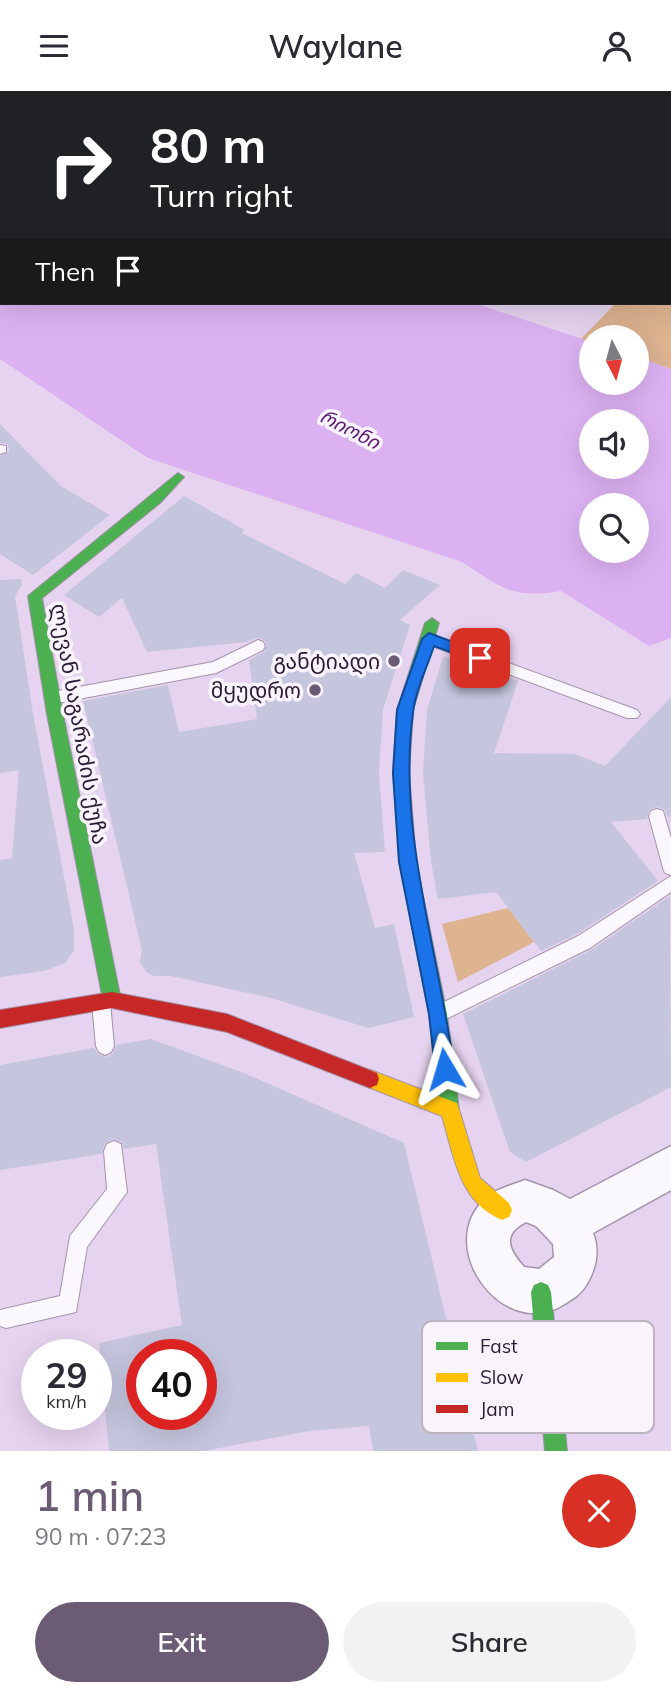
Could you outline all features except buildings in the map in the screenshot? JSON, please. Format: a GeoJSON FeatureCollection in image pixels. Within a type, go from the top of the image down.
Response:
{"type":"FeatureCollection","features":[{"type":"Feature","properties":{"kind":"street","name":"ლევან საგარაძის ქუჩა"},"geometry":{"type":"LineString","coordinates":[[106,1001],[49,709],[35,596],[155,500],[178,477]]}},
{"type":"Feature","properties":{"kind":"street"},"geometry":{"type":"LineString","coordinates":[[430,631],[405,710],[401,773],[408,862],[438,1014],[450,1110],[472,1184],[502,1210]]}},
{"type":"Feature","properties":{"kind":"street"},"geometry":{"type":"LineString","coordinates":[[0,1019],[106,1001],[228,1023],[450,1110]]}},
{"type":"Feature","properties":{"kind":"street"},"geometry":{"type":"LineString","coordinates":[[567,1224],[671,1167]]}},
{"type":"Feature","properties":{"kind":"street"},"geometry":{"type":"LineString","coordinates":[[525,1201],[540,1203],[553,1210],[567,1224],[573,1238],[575,1255],[569,1273],[557,1286],[530,1293],[507,1283],[492,1264],[487,1240],[494,1218],[502,1210],[525,1201]]}},
{"type":"Feature","properties":{"kind":"street"},"geometry":{"type":"LineString","coordinates":[[541,1292],[544,1321]]}},
{"type":"Feature","properties":{"kind":"street"},"geometry":{"type":"LineString","coordinates":[[554,1433],[556,1451]]}},
{"type":"Feature","properties":{"kind":"lane"},"geometry":{"type":"LineString","coordinates":[[430,631],[632,714]]}},
{"type":"Feature","properties":{"kind":"lane"},"geometry":{"type":"LineString","coordinates":[[49,709],[216,667],[258,646]]}},
{"type":"Feature","properties":{"kind":"lane"},"geometry":{"type":"LineString","coordinates":[[657,816],[671,868]]}},
{"type":"Feature","properties":{"kind":"lane"},"geometry":{"type":"LineString","coordinates":[[438,1014],[584,942],[671,883]]}},
{"type":"Feature","properties":{"kind":"lane"},"geometry":{"type":"LineString","coordinates":[[105,1046],[106,1001]]}},
{"type":"Feature","properties":{"kind":"lane"},"geometry":{"type":"LineString","coordinates":[[6,1318],[69,1305],[77,1243],[117,1192],[114,1151]]}},
{"type":"Feature","properties":{"kind":"shaded area"},"geometry":{"type":"Polygon","coordinates":[[[614,305],[671,305],[671,369],[649,361],[649,325],[595,325],[614,305]]]}},
{"type":"Feature","properties":{"kind":"shaded area"},"geometry":{"type":"Polygon","coordinates":[[[508,908],[534,942],[458,982],[442,924],[508,908]]]}},
{"type":"Feature","properties":{"kind":"water","name":"რიონი"},"geometry":{"type":"Polygon","coordinates":[[[0,305],[480,305],[579,338],[579,395],[649,395],[649,361],[671,369],[671,638],[649,646],[561,591],[530,594],[518,592],[498,585],[462,562],[148,458],[0,359],[0,305]]]}},
{"type":"Feature","properties":{"kind":"traffic: fast"},"geometry":{"type":"LineString","coordinates":[[112,1000],[55,714],[35,596],[155,500],[178,477]]}},
{"type":"Feature","properties":{"kind":"traffic: fast"},"geometry":{"type":"LineString","coordinates":[[432,623],[405,710],[401,773],[408,862],[438,1014],[450,1110]]}},
{"type":"Feature","properties":{"kind":"traffic: fast"},"geometry":{"type":"LineString","coordinates":[[541,1292],[544,1321]]}},
{"type":"Feature","properties":{"kind":"traffic: fast"},"geometry":{"type":"LineString","coordinates":[[554,1433],[556,1451]]}},
{"type":"Feature","properties":{"kind":"traffic: slow"},"geometry":{"type":"LineString","coordinates":[[370,1079],[450,1110],[472,1184],[502,1210]]}},
{"type":"Feature","properties":{"kind":"traffic: jam"},"geometry":{"type":"LineString","coordinates":[[0,1019],[112,1000],[227,1023],[370,1079]]}},
{"type":"Feature","properties":{"kind":"place","name":"განტიადი"},"geometry":{"type":"Point","coordinates":[394,661]}},
{"type":"Feature","properties":{"kind":"place","name":"მყუდრო"},"geometry":{"type":"Point","coordinates":[315,690]}},
{"type":"Feature","properties":{"kind":"route"},"geometry":{"type":"LineString","coordinates":[[445,1069],[438,1014],[408,862],[401,773],[405,710],[429,639],[480,658]]}}]}
